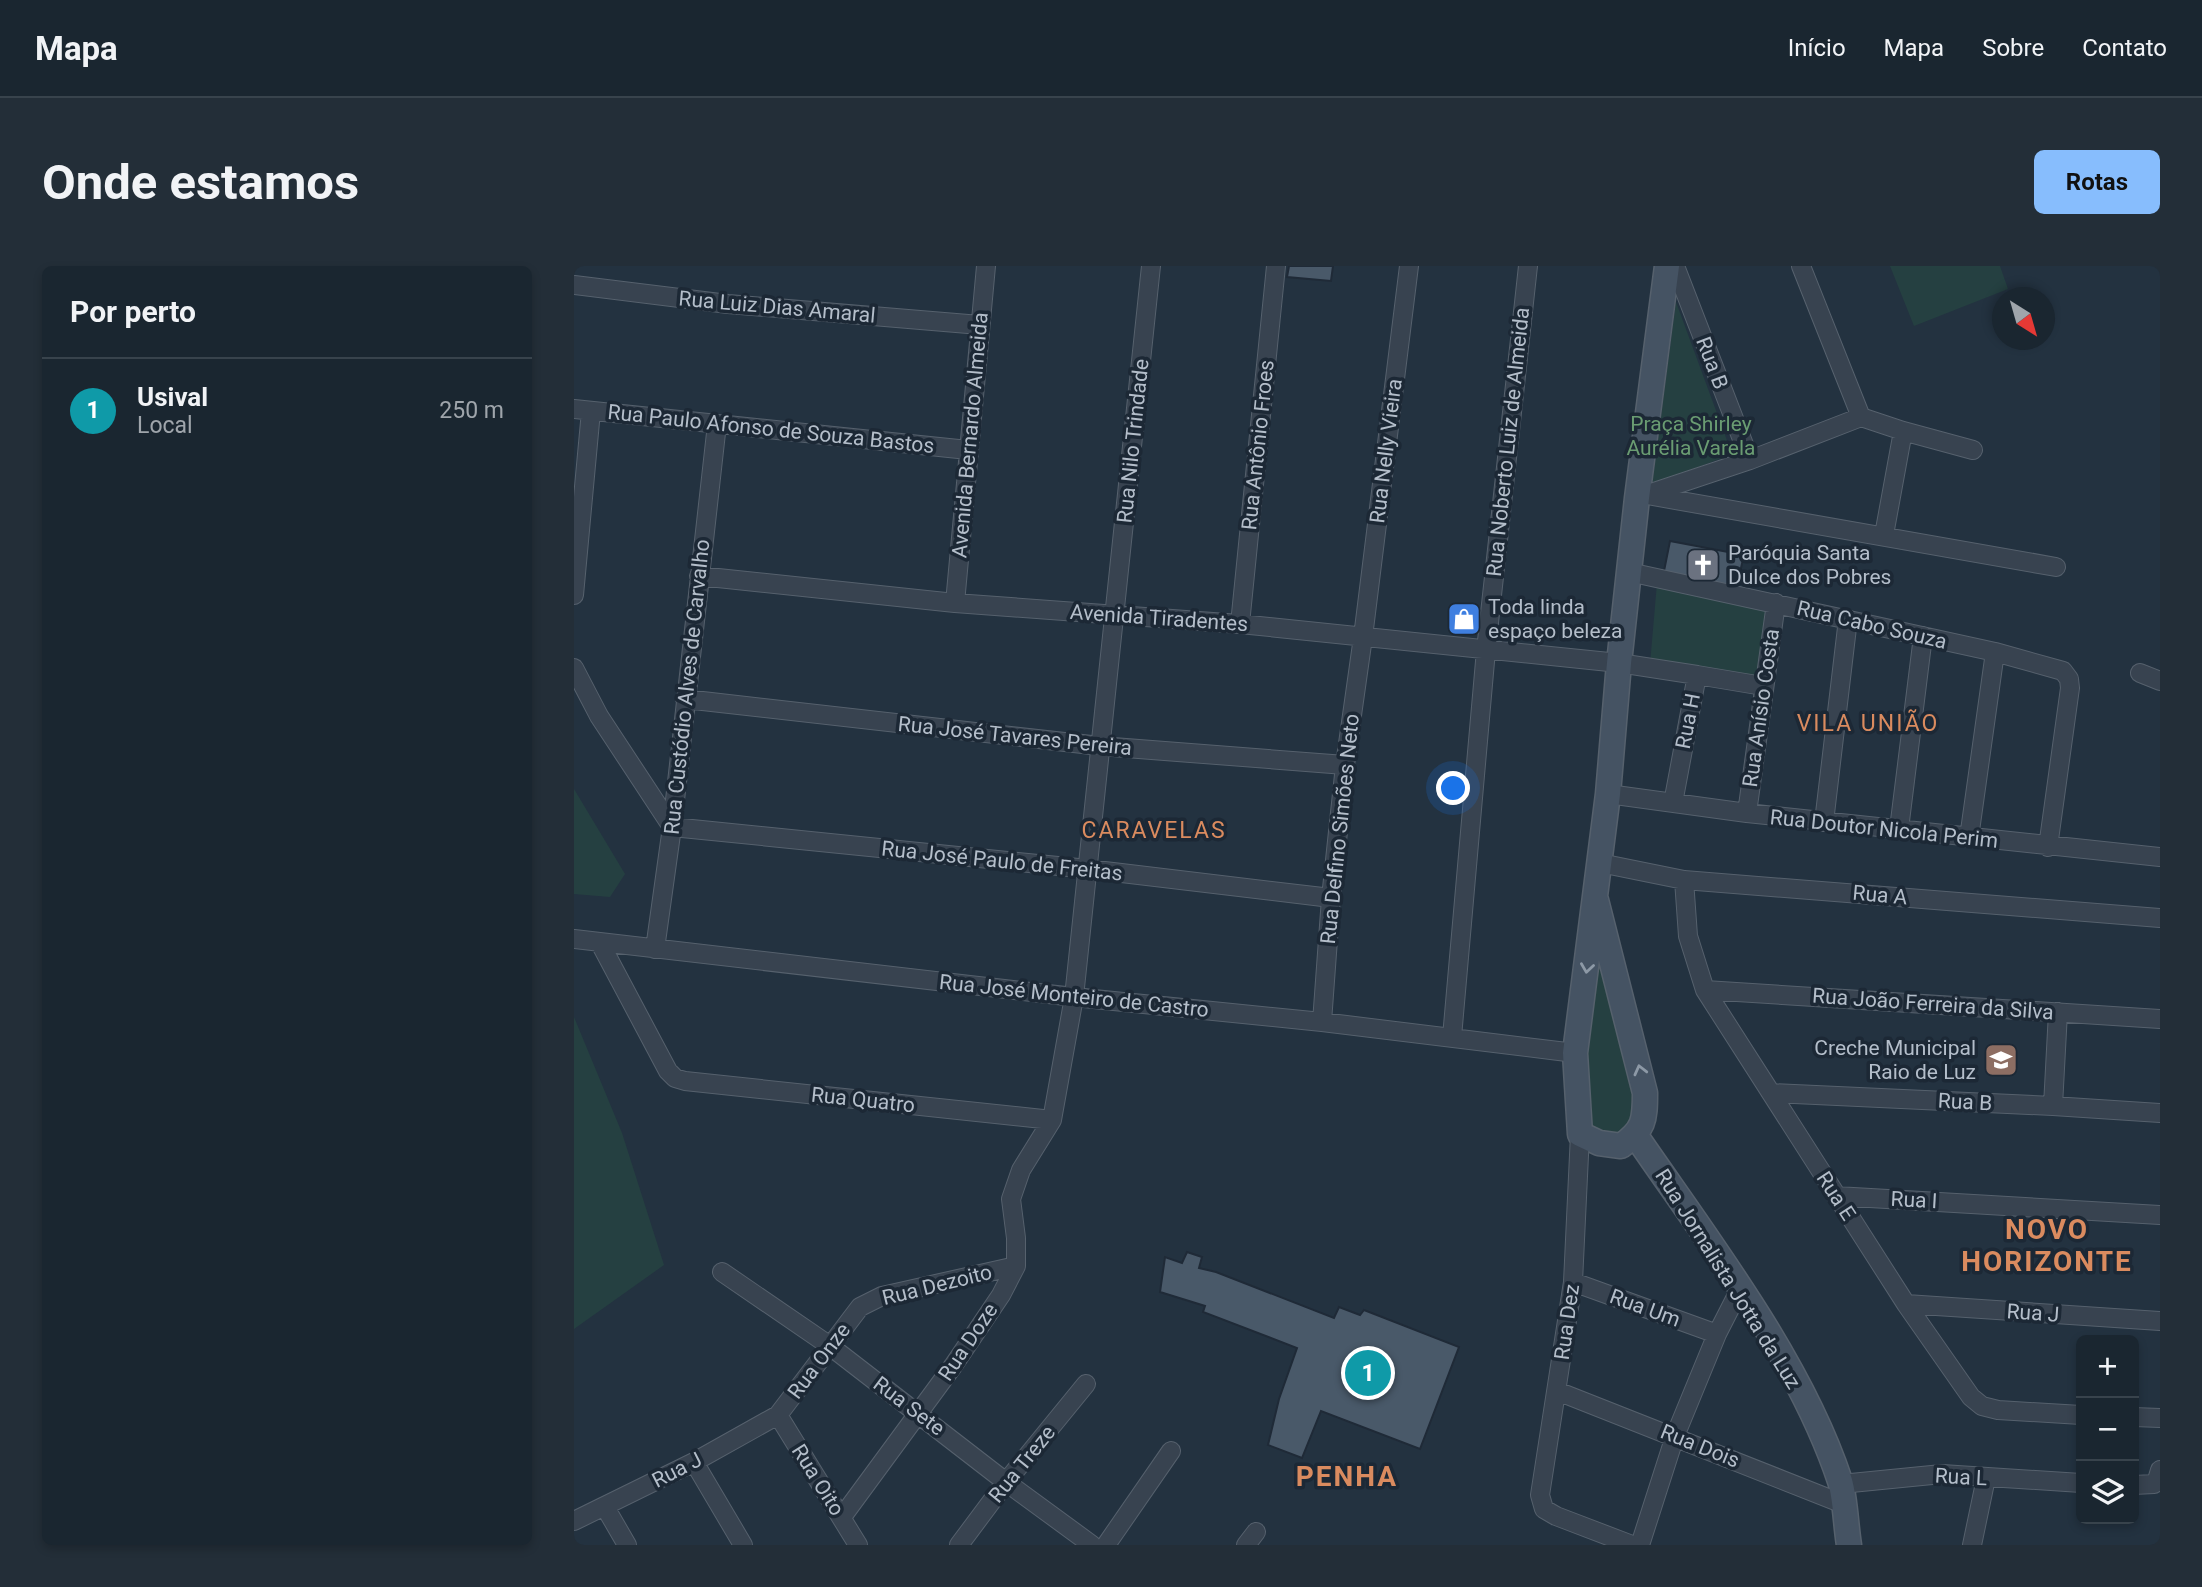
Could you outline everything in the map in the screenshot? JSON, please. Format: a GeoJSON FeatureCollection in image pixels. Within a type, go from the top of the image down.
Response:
{"type":"FeatureCollection","features":[{"type":"Feature","properties":{"kind":"street","name":"Avenida Bernardo Almeida"},"geometry":{"type":"LineString","coordinates":[[955,603],[986,266]]}},
{"type":"Feature","properties":{"kind":"street","name":"Rua Nilo Trindade"},"geometry":{"type":"LineString","coordinates":[[1052,1120],[1074,997],[1152,266]]}},
{"type":"Feature","properties":{"kind":"street","name":"Rua Antônio Froes"},"geometry":{"type":"LineString","coordinates":[[1240,624],[1276,266]]}},
{"type":"Feature","properties":{"kind":"street","name":"Rua Nelly Vieira"},"geometry":{"type":"LineString","coordinates":[[1363,637],[1409,266]]}},
{"type":"Feature","properties":{"kind":"street","name":"Rua Noberto Luiz de Almeida"},"geometry":{"type":"LineString","coordinates":[[1452,1037],[1486,650],[1528,266]]}},
{"type":"Feature","properties":{"kind":"street"},"geometry":{"type":"LineString","coordinates":[[1596,901],[1646,1093],[1645,1119],[1636,1136],[1621,1146],[1599,1143],[1580,1134],[1575,1053],[1596,901],[1629,572],[1642,496],[1667,266]]}},
{"type":"Feature","properties":{"kind":"street","name":"Rua B"},"geometry":{"type":"LineString","coordinates":[[1675,266],[1750,460]]}},
{"type":"Feature","properties":{"kind":"street"},"geometry":{"type":"LineString","coordinates":[[1801,266],[1861,417]]}},
{"type":"Feature","properties":{"kind":"street","name":"Rua Luiz Dias Amaral"},"geometry":{"type":"LineString","coordinates":[[574,285],[728,304],[980,325]]}},
{"type":"Feature","properties":{"kind":"street"},"geometry":{"type":"LineString","coordinates":[[574,596],[583,410]]}},
{"type":"Feature","properties":{"kind":"street","name":"Rua Paulo Afonso de Souza Bastos"},"geometry":{"type":"LineString","coordinates":[[583,410],[968,450]]}},
{"type":"Feature","properties":{"kind":"street"},"geometry":{"type":"LineString","coordinates":[[1642,496],[1750,460],[1861,417],[1973,450]]}},
{"type":"Feature","properties":{"kind":"street","name":"Rua Custódio Alves de Carvalho"},"geometry":{"type":"LineString","coordinates":[[655,949],[672,827],[718,424]]}},
{"type":"Feature","properties":{"kind":"street"},"geometry":{"type":"LineString","coordinates":[[1884,535],[1903,431]]}},
{"type":"Feature","properties":{"kind":"street"},"geometry":{"type":"LineString","coordinates":[[1642,496],[1884,535],[2056,567]]}},
{"type":"Feature","properties":{"kind":"street","name":"Rua Cabo Souza"},"geometry":{"type":"LineString","coordinates":[[1629,572],[1995,652],[2063,671],[2069,679],[2070,688],[2048,847]]}},
{"type":"Feature","properties":{"kind":"street","name":"Avenida Tiradentes"},"geometry":{"type":"LineString","coordinates":[[699,576],[955,603],[1240,624],[1619,663]]}},
{"type":"Feature","properties":{"kind":"street","name":"Rua Anísio Costa"},"geometry":{"type":"LineString","coordinates":[[1746,813],[1776,603]]}},
{"type":"Feature","properties":{"kind":"street"},"geometry":{"type":"LineString","coordinates":[[1824,822],[1848,619]]}},
{"type":"Feature","properties":{"kind":"street"},"geometry":{"type":"LineString","coordinates":[[1899,830],[1923,636]]}},
{"type":"Feature","properties":{"kind":"street","name":"Rua Delfino Simões Neto"},"geometry":{"type":"LineString","coordinates":[[1322,1022],[1345,765],[1363,637]]}},
{"type":"Feature","properties":{"kind":"street"},"geometry":{"type":"LineString","coordinates":[[1969,838],[1995,652]]}},
{"type":"Feature","properties":{"kind":"street","name":"Rua H"},"geometry":{"type":"LineString","coordinates":[[1619,663],[1697,675],[1672,803]]}},
{"type":"Feature","properties":{"kind":"street"},"geometry":{"type":"LineString","coordinates":[[574,668],[599,716],[672,827]]}},
{"type":"Feature","properties":{"kind":"street"},"geometry":{"type":"LineString","coordinates":[[2140,673],[2160,681]]}},
{"type":"Feature","properties":{"kind":"street"},"geometry":{"type":"LineString","coordinates":[[1697,675],[1763,686]]}},
{"type":"Feature","properties":{"kind":"street","name":"Rua José Tavares Pereira"},"geometry":{"type":"LineString","coordinates":[[685,699],[1100,746],[1345,765]]}},
{"type":"Feature","properties":{"kind":"street","name":"Rua Doutor Nicola Perim"},"geometry":{"type":"LineString","coordinates":[[1608,794],[1824,822],[2160,857]]}},
{"type":"Feature","properties":{"kind":"street","name":"Rua José Paulo de Freitas"},"geometry":{"type":"LineString","coordinates":[[672,827],[1088,869],[1331,898]]}},
{"type":"Feature","properties":{"kind":"street","name":"Rua A"},"geometry":{"type":"LineString","coordinates":[[1600,863],[1684,880],[2160,918]]}},
{"type":"Feature","properties":{"kind":"street","name":"Rua E"},"geometry":{"type":"LineString","coordinates":[[1684,880],[1688,936],[1705,990],[1906,1304],[1971,1396],[1982,1406],[1998,1410],[2076,1415]]}},
{"type":"Feature","properties":{"kind":"street","name":"Rua José Monteiro de Castro"},"geometry":{"type":"LineString","coordinates":[[574,939],[1074,997],[1322,1022],[1575,1053]]}},
{"type":"Feature","properties":{"kind":"street","name":"Rua Quatro"},"geometry":{"type":"LineString","coordinates":[[600,943],[674,1078],[1052,1120]]}},
{"type":"Feature","properties":{"kind":"street","name":"Rua João Ferreira da Silva"},"geometry":{"type":"LineString","coordinates":[[1705,990],[2160,1019]]}},
{"type":"Feature","properties":{"kind":"street"},"geometry":{"type":"LineString","coordinates":[[2053,1106],[2059,1012]]}},
{"type":"Feature","properties":{"kind":"street","name":"Rua B"},"geometry":{"type":"LineString","coordinates":[[1771,1093],[2160,1113]]}},
{"type":"Feature","properties":{"kind":"street"},"geometry":{"type":"LineString","coordinates":[[1016,1266],[1011,1199],[1021,1170],[1052,1120]]}},
{"type":"Feature","properties":{"kind":"street","name":"Rua Dez"},"geometry":{"type":"LineString","coordinates":[[1580,1134],[1573,1282],[1541,1495],[1544,1508],[1556,1516],[1632,1545]]}},
{"type":"Feature","properties":{"kind":"street","name":"Rua Jornalista Jotta da Luz"},"geometry":{"type":"LineString","coordinates":[[1636,1136],[1740,1289],[1796,1382],[1817,1424],[1842,1494],[1849,1545]]}},
{"type":"Feature","properties":{"kind":"street","name":"Rua I"},"geometry":{"type":"LineString","coordinates":[[1836,1196],[2160,1215]]}},
{"type":"Feature","properties":{"kind":"street","name":"Rua Dezoito"},"geometry":{"type":"LineString","coordinates":[[860,1307],[882,1296],[1016,1266]]}},
{"type":"Feature","properties":{"kind":"street","name":"Rua Doze"},"geometry":{"type":"LineString","coordinates":[[842,1517],[1001,1295],[1016,1266]]}},
{"type":"Feature","properties":{"kind":"street","name":"Rua Sete"},"geometry":{"type":"LineString","coordinates":[[722,1272],[830,1346],[1092,1545]]}},
{"type":"Feature","properties":{"kind":"street","name":"Rua Um"},"geometry":{"type":"LineString","coordinates":[[1573,1282],[1717,1334]]}},
{"type":"Feature","properties":{"kind":"street"},"geometry":{"type":"LineString","coordinates":[[1640,1545],[1675,1436],[1717,1334],[1740,1289]]}},
{"type":"Feature","properties":{"kind":"street","name":"Rua J"},"geometry":{"type":"LineString","coordinates":[[1906,1304],[2160,1321]]}},
{"type":"Feature","properties":{"kind":"street","name":"Rua Onze"},"geometry":{"type":"LineString","coordinates":[[778,1415],[860,1307]]}},
{"type":"Feature","properties":{"kind":"street","name":"Rua Treze"},"geometry":{"type":"LineString","coordinates":[[959,1545],[1006,1482],[1086,1384]]}},
{"type":"Feature","properties":{"kind":"street","name":"Rua Dois"},"geometry":{"type":"LineString","coordinates":[[1557,1391],[1675,1436],[1842,1494]]}},
{"type":"Feature","properties":{"kind":"street","name":"Rua J"},"geometry":{"type":"LineString","coordinates":[[574,1521],[694,1462],[778,1415]]}},
{"type":"Feature","properties":{"kind":"street","name":"Rua Oito"},"geometry":{"type":"LineString","coordinates":[[778,1415],[858,1545]]}},
{"type":"Feature","properties":{"kind":"street"},"geometry":{"type":"LineString","coordinates":[[2139,1417],[2160,1418]]}},
{"type":"Feature","properties":{"kind":"street"},"geometry":{"type":"LineString","coordinates":[[1106,1545],[1171,1451]]}},
{"type":"Feature","properties":{"kind":"street"},"geometry":{"type":"LineString","coordinates":[[694,1462],[743,1545]]}},
{"type":"Feature","properties":{"kind":"street"},"geometry":{"type":"LineString","coordinates":[[2139,1485],[2154,1484],[2160,1470]]}},
{"type":"Feature","properties":{"kind":"street","name":"Rua L"},"geometry":{"type":"LineString","coordinates":[[1842,1494],[1942,1474],[2076,1483]]}},
{"type":"Feature","properties":{"kind":"street"},"geometry":{"type":"LineString","coordinates":[[1972,1545],[1986,1478]]}},
{"type":"Feature","properties":{"kind":"street"},"geometry":{"type":"LineString","coordinates":[[604,1507],[626,1545]]}},
{"type":"Feature","properties":{"kind":"green space"},"geometry":{"type":"Polygon","coordinates":[[[1890,266],[2000,266],[2007,287],[1992,287],[1992,295],[1914,326],[1890,266]]]}},
{"type":"Feature","properties":{"kind":"green space","name":"Praça Shirley Aurélia Varela"},"geometry":{"type":"Polygon","coordinates":[[[1676,302],[1732,454],[1652,485],[1676,302]]]}},
{"type":"Feature","properties":{"kind":"green space"},"geometry":{"type":"Polygon","coordinates":[[[1657,583],[1771,608],[1758,679],[1650,664],[1657,583]]]}},
{"type":"Feature","properties":{"kind":"green space"},"geometry":{"type":"Polygon","coordinates":[[[574,789],[625,874],[610,897],[574,894],[574,789]]]}},
{"type":"Feature","properties":{"kind":"green space"},"geometry":{"type":"Polygon","coordinates":[[[1598,945],[1636,1096],[1633,1119],[1623,1133],[1598,1135],[1580,1112],[1598,945]]]}},
{"type":"Feature","properties":{"kind":"green space"},"geometry":{"type":"Polygon","coordinates":[[[574,1017],[622,1133],[664,1265],[574,1329],[574,1017]]]}},
{"type":"Feature","properties":{"kind":"building"},"geometry":{"type":"Polygon","coordinates":[[[1289,266],[1333,266],[1331,281],[1287,277],[1289,266]]]}},
{"type":"Feature","properties":{"kind":"building","name":"Paróquia Santa Dulce dos Pobres"},"geometry":{"type":"Polygon","coordinates":[[[1670,541],[1744,555],[1736,590],[1663,576],[1670,541]]]}},
{"type":"Feature","properties":{"kind":"building"},"geometry":{"type":"Polygon","coordinates":[[[1187,1252],[1202,1257],[1199,1268],[1216,1272],[1334,1318],[1339,1307],[1360,1315],[1364,1310],[1459,1347],[1420,1449],[1321,1411],[1302,1458],[1268,1445],[1279,1399],[1297,1348],[1203,1312],[1205,1306],[1160,1292],[1165,1257],[1182,1263],[1187,1252]]]}},
{"type":"Feature","properties":{"kind":"place","name":"Paróquia Santa Dulce dos Pobres"},"geometry":{"type":"Point","coordinates":[1703,565]}},
{"type":"Feature","properties":{"kind":"place","name":"Toda linda espaço beleza"},"geometry":{"type":"Point","coordinates":[1464,619]}},
{"type":"Feature","properties":{"kind":"place","name":"Creche Municipal Raio de Luz"},"geometry":{"type":"Point","coordinates":[2001,1060]}},
{"type":"Feature","properties":{"kind":"place","name":"Usival"},"geometry":{"type":"Point","coordinates":[1368,1373]}},
{"type":"Feature","properties":{"kind":"district","name":"VILA UNIÃO"},"geometry":{"type":"Point","coordinates":[1868,723]}},
{"type":"Feature","properties":{"kind":"district","name":"CARAVELAS"},"geometry":{"type":"Point","coordinates":[1154,830]}},
{"type":"Feature","properties":{"kind":"district","name":"NOVO HORIZONTE"},"geometry":{"type":"Point","coordinates":[2047,1245]}},
{"type":"Feature","properties":{"kind":"district","name":"PENHA"},"geometry":{"type":"Point","coordinates":[1347,1476]}}]}
